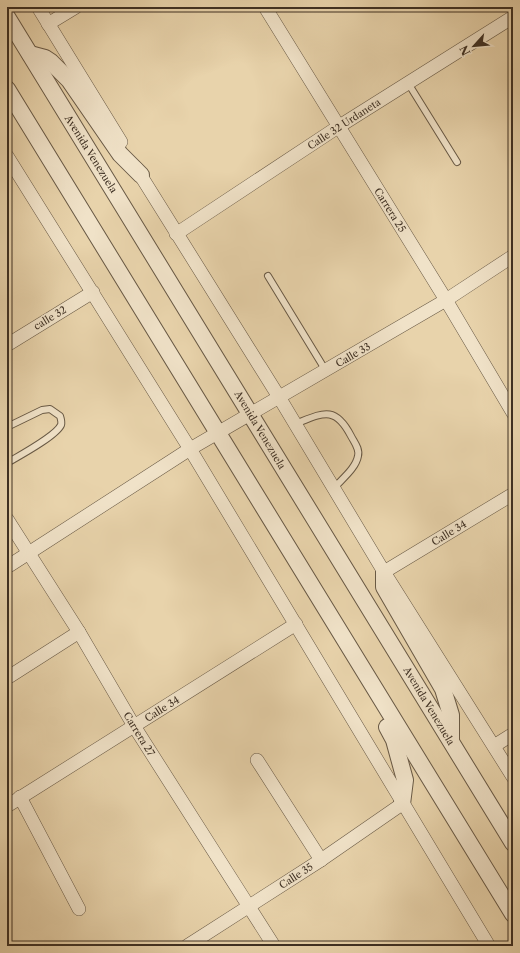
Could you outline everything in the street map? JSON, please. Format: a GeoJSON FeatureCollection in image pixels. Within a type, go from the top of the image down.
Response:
{"type":"FeatureCollection","features":[{"type":"Feature","properties":{"kind":"street"},"geometry":{"type":"LineString","coordinates":[[38,7],[176,234],[295,424],[384,572],[513,777]]}},
{"type":"Feature","properties":{"kind":"street"},"geometry":{"type":"LineString","coordinates":[[48,24],[76,7]]}},
{"type":"Feature","properties":{"kind":"street","name":"Carrera 25"},"geometry":{"type":"LineString","coordinates":[[265,7],[446,300],[513,413]]}},
{"type":"Feature","properties":{"kind":"street","name":"Avenida Venezuela"},"geometry":{"type":"LineString","coordinates":[[7,17],[513,843]]}},
{"type":"Feature","properties":{"kind":"street","name":"Calle 32 Urdaneta"},"geometry":{"type":"LineString","coordinates":[[176,234],[338,127],[513,17]]}},
{"type":"Feature","properties":{"kind":"street"},"geometry":{"type":"LineString","coordinates":[[30,54],[45,58],[51,62],[69,80],[120,154],[141,175]]}},
{"type":"Feature","properties":{"kind":"street"},"geometry":{"type":"LineString","coordinates":[[7,89],[219,433],[326,612],[513,914]]}},
{"type":"Feature","properties":{"kind":"street"},"geometry":{"type":"LineString","coordinates":[[7,97],[55,174],[82,211]]}},
{"type":"Feature","properties":{"kind":"street"},"geometry":{"type":"LineString","coordinates":[[7,156],[190,449],[296,624],[402,804],[489,946]]}},
{"type":"Feature","properties":{"kind":"street","name":"Calle 33"},"geometry":{"type":"LineString","coordinates":[[7,567],[190,449],[446,300],[513,256]]}},
{"type":"Feature","properties":{"kind":"street","name":"calle 32"},"geometry":{"type":"LineString","coordinates":[[7,344],[93,292]]}},
{"type":"Feature","properties":{"kind":"street","name":"Calle 34"},"geometry":{"type":"LineString","coordinates":[[384,572],[513,494]]}},
{"type":"Feature","properties":{"kind":"street","name":"Carrera 27"},"geometry":{"type":"LineString","coordinates":[[7,519],[78,632],[134,726],[274,946]]}},
{"type":"Feature","properties":{"kind":"street"},"geometry":{"type":"LineString","coordinates":[[384,572],[384,587],[443,689],[451,715],[451,742]]}},
{"type":"Feature","properties":{"kind":"street"},"geometry":{"type":"LineString","coordinates":[[326,612],[343,651],[364,685],[394,740],[405,780],[402,804]]}},
{"type":"Feature","properties":{"kind":"street","name":"Calle 34"},"geometry":{"type":"LineString","coordinates":[[7,806],[296,624]]}},
{"type":"Feature","properties":{"kind":"street"},"geometry":{"type":"LineString","coordinates":[[7,678],[78,632]]}},
{"type":"Feature","properties":{"kind":"street"},"geometry":{"type":"LineString","coordinates":[[494,746],[513,734]]}},
{"type":"Feature","properties":{"kind":"street"},"geometry":{"type":"LineString","coordinates":[[257,760],[321,860]]}},
{"type":"Feature","properties":{"kind":"street"},"geometry":{"type":"LineString","coordinates":[[20,797],[79,909]]}},
{"type":"Feature","properties":{"kind":"street","name":"Calle 35"},"geometry":{"type":"LineString","coordinates":[[187,946],[321,860],[402,804]]}},
{"type":"Feature","properties":{"kind":"lane"},"geometry":{"type":"LineString","coordinates":[[408,83],[457,162]]}},
{"type":"Feature","properties":{"kind":"lane"},"geometry":{"type":"LineString","coordinates":[[268,276],[326,370]]}},
{"type":"Feature","properties":{"kind":"lane"},"geometry":{"type":"LineString","coordinates":[[7,427],[42,410],[50,408],[60,416],[61,422],[61,426],[48,438],[7,463]]}},
{"type":"Feature","properties":{"kind":"lane"},"geometry":{"type":"LineString","coordinates":[[295,424],[315,416],[328,413],[339,417],[345,426],[358,449],[359,455],[354,465],[334,488]]}}]}
